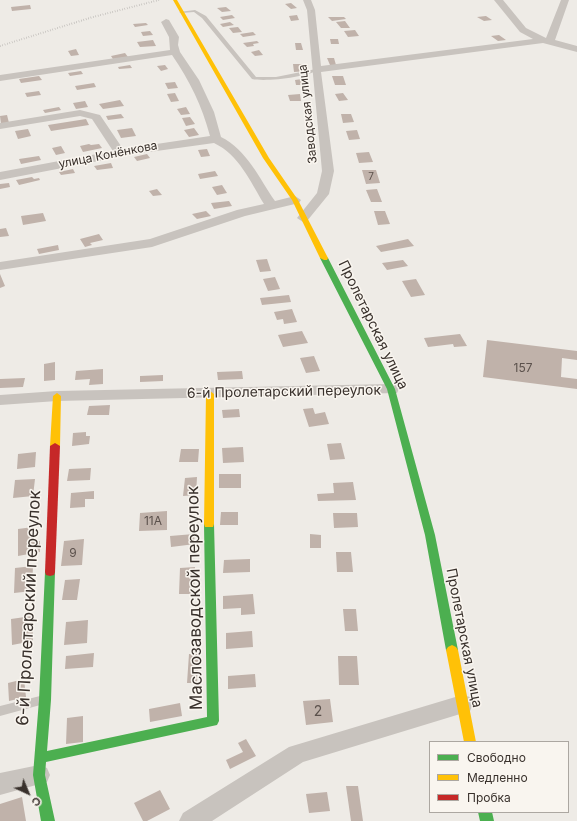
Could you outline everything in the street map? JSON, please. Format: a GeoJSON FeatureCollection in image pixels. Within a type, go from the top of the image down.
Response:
{"type":"FeatureCollection","features":[{"type":"Feature","properties":{"kind":"main road","name":"Пролетарская улица"},"geometry":{"type":"LineString","coordinates":[[178,6],[262,152],[295,200],[391,389],[430,535],[470,741]]}},
{"type":"Feature","properties":{"kind":"main road","name":"Маслозаводской переулок"},"geometry":{"type":"LineString","coordinates":[[40,766],[213,721],[209,545],[210,394]]}},
{"type":"Feature","properties":{"kind":"main road","name":"6-й Пролетарский переулок"},"geometry":{"type":"LineString","coordinates":[[48,821],[40,766],[57,396]]}},
{"type":"Feature","properties":{"kind":"street","name":"Заводская улица"},"geometry":{"type":"LineString","coordinates":[[303,218],[323,194],[328,171],[316,70],[311,10],[307,0]]}},
{"type":"Feature","properties":{"kind":"street"},"geometry":{"type":"LineString","coordinates":[[498,0],[523,30],[546,40],[577,49]]}},
{"type":"Feature","properties":{"kind":"street"},"geometry":{"type":"LineString","coordinates":[[546,40],[565,0]]}},
{"type":"Feature","properties":{"kind":"street"},"geometry":{"type":"LineString","coordinates":[[166,22],[174,37],[173,45],[175,52],[186,65],[209,112],[216,139],[230,146],[239,155],[271,205]]}},
{"type":"Feature","properties":{"kind":"street"},"geometry":{"type":"LineString","coordinates":[[316,70],[546,40]]}},
{"type":"Feature","properties":{"kind":"street"},"geometry":{"type":"LineString","coordinates":[[0,78],[175,52]]}},
{"type":"Feature","properties":{"kind":"street"},"geometry":{"type":"LineString","coordinates":[[0,126],[80,113],[96,117],[120,152]]}},
{"type":"Feature","properties":{"kind":"street","name":"улица Конёнкова"},"geometry":{"type":"LineString","coordinates":[[0,176],[120,152],[216,139]]}},
{"type":"Feature","properties":{"kind":"street"},"geometry":{"type":"LineString","coordinates":[[0,266],[152,243],[241,213],[295,200]]}},
{"type":"Feature","properties":{"kind":"street","name":"6-й Пролетарский переулок"},"geometry":{"type":"LineString","coordinates":[[0,400],[57,396],[210,394],[391,389]]}},
{"type":"Feature","properties":{"kind":"street"},"geometry":{"type":"LineString","coordinates":[[191,821],[297,754],[462,704]]}},
{"type":"Feature","properties":{"kind":"street"},"geometry":{"type":"LineString","coordinates":[[0,784],[40,766]]}},
{"type":"Feature","properties":{"kind":"lane"},"geometry":{"type":"LineString","coordinates":[[178,6],[195,11],[204,17],[254,78],[259,79],[316,70]]}},
{"type":"Feature","properties":{"kind":"lane"},"geometry":{"type":"LineString","coordinates":[[0,711],[44,700]]}},
{"type":"Feature","properties":{"kind":"building"},"geometry":{"type":"Polygon","coordinates":[[[291,3],[297,8],[291,9],[285,4],[291,3]]]}},
{"type":"Feature","properties":{"kind":"building"},"geometry":{"type":"Polygon","coordinates":[[[30,5],[31,9],[12,11],[11,7],[30,5]]]}},
{"type":"Feature","properties":{"kind":"building"},"geometry":{"type":"Polygon","coordinates":[[[226,7],[231,11],[222,12],[217,8],[226,7]]]}},
{"type":"Feature","properties":{"kind":"building"},"geometry":{"type":"Polygon","coordinates":[[[232,15],[235,18],[223,20],[220,17],[232,15]]]}},
{"type":"Feature","properties":{"kind":"building"},"geometry":{"type":"Polygon","coordinates":[[[297,15],[299,20],[291,21],[289,16],[297,15]]]}},
{"type":"Feature","properties":{"kind":"building"},"geometry":{"type":"Polygon","coordinates":[[[486,16],[492,20],[484,21],[477,17],[486,16]]]}},
{"type":"Feature","properties":{"kind":"building"},"geometry":{"type":"Polygon","coordinates":[[[328,17],[344,17],[346,19],[332,21],[328,17]]]}},
{"type":"Feature","properties":{"kind":"building"},"geometry":{"type":"Polygon","coordinates":[[[345,21],[350,28],[341,28],[336,22],[345,21]]]}},
{"type":"Feature","properties":{"kind":"building"},"geometry":{"type":"Polygon","coordinates":[[[230,22],[234,25],[223,27],[220,24],[230,22]]]}},
{"type":"Feature","properties":{"kind":"building"},"geometry":{"type":"Polygon","coordinates":[[[146,23],[148,25],[135,27],[133,24],[146,23]]]}},
{"type":"Feature","properties":{"kind":"building"},"geometry":{"type":"Polygon","coordinates":[[[238,27],[242,32],[233,33],[229,28],[238,27]]]}},
{"type":"Feature","properties":{"kind":"building"},"geometry":{"type":"Polygon","coordinates":[[[355,30],[359,36],[348,37],[344,31],[355,30]]]}},
{"type":"Feature","properties":{"kind":"building"},"geometry":{"type":"Polygon","coordinates":[[[150,31],[153,35],[143,36],[141,32],[150,31]]]}},
{"type":"Feature","properties":{"kind":"building"},"geometry":{"type":"Polygon","coordinates":[[[253,32],[256,35],[243,37],[240,34],[253,32]]]}},
{"type":"Feature","properties":{"kind":"building"},"geometry":{"type":"Polygon","coordinates":[[[499,35],[506,40],[498,41],[491,36],[499,35]]]}},
{"type":"Feature","properties":{"kind":"building"},"geometry":{"type":"Polygon","coordinates":[[[330,39],[338,39],[339,44],[331,44],[330,39]]]}},
{"type":"Feature","properties":{"kind":"building"},"geometry":{"type":"Polygon","coordinates":[[[153,40],[156,46],[140,47],[137,42],[153,40]]]}},
{"type":"Feature","properties":{"kind":"building"},"geometry":{"type":"Polygon","coordinates":[[[257,41],[259,43],[253,44],[254,46],[247,47],[243,43],[257,41]]]}},
{"type":"Feature","properties":{"kind":"building"},"geometry":{"type":"Polygon","coordinates":[[[295,43],[301,43],[303,50],[296,50],[295,43]]]}},
{"type":"Feature","properties":{"kind":"building"},"geometry":{"type":"Polygon","coordinates":[[[76,49],[79,55],[71,56],[68,51],[76,49]]]}},
{"type":"Feature","properties":{"kind":"building"},"geometry":{"type":"Polygon","coordinates":[[[259,50],[263,55],[255,56],[251,52],[259,50]]]}},
{"type":"Feature","properties":{"kind":"building"},"geometry":{"type":"Polygon","coordinates":[[[125,53],[128,57],[113,59],[111,56],[125,53]]]}},
{"type":"Feature","properties":{"kind":"building"},"geometry":{"type":"Polygon","coordinates":[[[327,58],[334,58],[336,65],[330,65],[327,58]]]}},
{"type":"Feature","properties":{"kind":"building"},"geometry":{"type":"Polygon","coordinates":[[[293,64],[303,64],[304,68],[307,68],[308,71],[294,72],[293,64]]]}},
{"type":"Feature","properties":{"kind":"building"},"geometry":{"type":"Polygon","coordinates":[[[130,65],[132,68],[119,69],[118,67],[130,65]]]}},
{"type":"Feature","properties":{"kind":"building"},"geometry":{"type":"Polygon","coordinates":[[[165,65],[168,69],[161,71],[157,66],[165,65]]]}},
{"type":"Feature","properties":{"kind":"building"},"geometry":{"type":"Polygon","coordinates":[[[81,71],[83,74],[70,76],[68,73],[81,71]]]}},
{"type":"Feature","properties":{"kind":"building"},"geometry":{"type":"Polygon","coordinates":[[[39,76],[42,80],[21,83],[19,79],[39,76]]]}},
{"type":"Feature","properties":{"kind":"building"},"geometry":{"type":"Polygon","coordinates":[[[332,76],[343,76],[346,85],[335,85],[332,76]]]}},
{"type":"Feature","properties":{"kind":"building"},"geometry":{"type":"Polygon","coordinates":[[[302,79],[303,85],[296,85],[295,80],[302,79]]]}},
{"type":"Feature","properties":{"kind":"building"},"geometry":{"type":"Polygon","coordinates":[[[175,82],[178,88],[168,89],[165,83],[175,82]]]}},
{"type":"Feature","properties":{"kind":"building"},"geometry":{"type":"Polygon","coordinates":[[[94,83],[96,87],[77,90],[75,86],[94,83]]]}},
{"type":"Feature","properties":{"kind":"building"},"geometry":{"type":"Polygon","coordinates":[[[39,91],[41,95],[27,97],[25,93],[39,91]]]}},
{"type":"Feature","properties":{"kind":"building"},"geometry":{"type":"Polygon","coordinates":[[[175,93],[179,101],[171,102],[167,94],[175,93]]]}},
{"type":"Feature","properties":{"kind":"building"},"geometry":{"type":"Polygon","coordinates":[[[343,93],[348,100],[339,101],[335,94],[343,93]]]}},
{"type":"Feature","properties":{"kind":"building"},"geometry":{"type":"Polygon","coordinates":[[[300,94],[301,101],[290,101],[288,95],[300,94]]]}},
{"type":"Feature","properties":{"kind":"building"},"geometry":{"type":"Polygon","coordinates":[[[120,100],[124,106],[103,109],[99,104],[120,100]]]}},
{"type":"Feature","properties":{"kind":"building"},"geometry":{"type":"Polygon","coordinates":[[[85,101],[88,107],[76,109],[73,103],[85,101]]]}},
{"type":"Feature","properties":{"kind":"building"},"geometry":{"type":"Polygon","coordinates":[[[59,107],[61,110],[45,113],[43,110],[59,107]]]}},
{"type":"Feature","properties":{"kind":"building"},"geometry":{"type":"Polygon","coordinates":[[[186,107],[190,114],[181,115],[177,109],[186,107]]]}},
{"type":"Feature","properties":{"kind":"building"},"geometry":{"type":"Polygon","coordinates":[[[121,114],[124,118],[108,120],[106,116],[121,114]]]}},
{"type":"Feature","properties":{"kind":"building"},"geometry":{"type":"Polygon","coordinates":[[[341,114],[351,114],[354,122],[343,123],[341,114]]]}},
{"type":"Feature","properties":{"kind":"building"},"geometry":{"type":"Polygon","coordinates":[[[7,115],[9,123],[1,124],[0,116],[7,115]]]}},
{"type":"Feature","properties":{"kind":"building"},"geometry":{"type":"Polygon","coordinates":[[[190,117],[195,124],[186,126],[182,118],[190,117]]]}},
{"type":"Feature","properties":{"kind":"building"},"geometry":{"type":"Polygon","coordinates":[[[86,119],[89,125],[51,131],[48,125],[86,119]]]}},
{"type":"Feature","properties":{"kind":"building"},"geometry":{"type":"Polygon","coordinates":[[[132,128],[136,136],[121,138],[117,130],[132,128]]]}},
{"type":"Feature","properties":{"kind":"building"},"geometry":{"type":"Polygon","coordinates":[[[194,128],[199,135],[189,137],[184,130],[194,128]]]}},
{"type":"Feature","properties":{"kind":"building"},"geometry":{"type":"Polygon","coordinates":[[[28,129],[31,136],[18,139],[15,131],[28,129]]]}},
{"type":"Feature","properties":{"kind":"building"},"geometry":{"type":"Polygon","coordinates":[[[357,130],[360,139],[349,140],[346,131],[357,130]]]}},
{"type":"Feature","properties":{"kind":"building"},"geometry":{"type":"Polygon","coordinates":[[[99,144],[102,148],[83,152],[80,146],[99,144]]]}},
{"type":"Feature","properties":{"kind":"building"},"geometry":{"type":"Polygon","coordinates":[[[61,146],[65,153],[56,155],[52,148],[61,146]]]}},
{"type":"Feature","properties":{"kind":"building"},"geometry":{"type":"Polygon","coordinates":[[[207,149],[210,156],[201,157],[198,150],[207,149]]]}},
{"type":"Feature","properties":{"kind":"building"},"geometry":{"type":"Polygon","coordinates":[[[369,152],[373,162],[359,163],[356,153],[369,152]]]}},
{"type":"Feature","properties":{"kind":"building"},"geometry":{"type":"Polygon","coordinates":[[[147,154],[150,158],[137,161],[134,157],[147,154]]]}},
{"type":"Feature","properties":{"kind":"building"},"geometry":{"type":"Polygon","coordinates":[[[39,156],[41,160],[21,164],[19,159],[39,156]]]}},
{"type":"Feature","properties":{"kind":"building"},"geometry":{"type":"Polygon","coordinates":[[[111,163],[113,168],[97,170],[94,166],[111,163]]]}},
{"type":"Feature","properties":{"kind":"building"},"geometry":{"type":"Polygon","coordinates":[[[73,169],[75,173],[61,175],[59,172],[73,169]]]}},
{"type":"Feature","properties":{"kind":"building"},"geometry":{"type":"Polygon","coordinates":[[[362,170],[376,170],[380,183],[366,184],[362,170]]]}},
{"type":"Feature","properties":{"kind":"building"},"geometry":{"type":"Polygon","coordinates":[[[215,171],[218,176],[200,179],[198,174],[215,171]]]}},
{"type":"Feature","properties":{"kind":"building"},"geometry":{"type":"Polygon","coordinates":[[[32,177],[34,179],[39,178],[40,180],[19,185],[16,180],[32,177]]]}},
{"type":"Feature","properties":{"kind":"building"},"geometry":{"type":"Polygon","coordinates":[[[9,183],[10,187],[0,189],[0,184],[9,183]]]}},
{"type":"Feature","properties":{"kind":"building"},"geometry":{"type":"Polygon","coordinates":[[[222,185],[227,193],[217,195],[212,187],[222,185]]]}},
{"type":"Feature","properties":{"kind":"building"},"geometry":{"type":"Polygon","coordinates":[[[157,189],[162,195],[153,196],[149,191],[157,189]]]}},
{"type":"Feature","properties":{"kind":"building"},"geometry":{"type":"Polygon","coordinates":[[[377,189],[382,202],[371,202],[366,190],[377,189]]]}},
{"type":"Feature","properties":{"kind":"building"},"geometry":{"type":"Polygon","coordinates":[[[229,201],[232,206],[214,209],[211,203],[229,201]]]}},
{"type":"Feature","properties":{"kind":"building"},"geometry":{"type":"Polygon","coordinates":[[[206,211],[211,216],[197,219],[192,214],[206,211]]]}},
{"type":"Feature","properties":{"kind":"building"},"geometry":{"type":"Polygon","coordinates":[[[374,211],[385,211],[390,224],[378,225],[374,211]]]}},
{"type":"Feature","properties":{"kind":"building"},"geometry":{"type":"Polygon","coordinates":[[[43,213],[46,221],[23,225],[21,216],[43,213]]]}},
{"type":"Feature","properties":{"kind":"building"},"geometry":{"type":"Polygon","coordinates":[[[6,228],[9,236],[0,237],[0,229],[6,228]]]}},
{"type":"Feature","properties":{"kind":"building"},"geometry":{"type":"Polygon","coordinates":[[[99,234],[103,240],[90,243],[92,245],[85,247],[80,239],[99,234]]]}},
{"type":"Feature","properties":{"kind":"building"},"geometry":{"type":"Polygon","coordinates":[[[408,239],[414,246],[381,252],[376,246],[408,239]]]}},
{"type":"Feature","properties":{"kind":"building"},"geometry":{"type":"Polygon","coordinates":[[[58,245],[59,250],[39,254],[37,249],[58,245]]]}},
{"type":"Feature","properties":{"kind":"building"},"geometry":{"type":"Polygon","coordinates":[[[267,259],[271,271],[260,272],[256,260],[267,259]]]}},
{"type":"Feature","properties":{"kind":"building"},"geometry":{"type":"Polygon","coordinates":[[[403,260],[408,266],[387,270],[382,263],[403,260]]]}},
{"type":"Feature","properties":{"kind":"building"},"geometry":{"type":"Polygon","coordinates":[[[0,274],[5,286],[0,288],[0,274]]]}},
{"type":"Feature","properties":{"kind":"building"},"geometry":{"type":"Polygon","coordinates":[[[275,277],[280,289],[268,291],[263,279],[275,277]]]}},
{"type":"Feature","properties":{"kind":"building"},"geometry":{"type":"Polygon","coordinates":[[[416,279],[425,295],[411,297],[402,281],[416,279]]]}},
{"type":"Feature","properties":{"kind":"building"},"geometry":{"type":"Polygon","coordinates":[[[289,295],[291,302],[262,305],[260,298],[289,295]]]}},
{"type":"Feature","properties":{"kind":"building"},"geometry":{"type":"Polygon","coordinates":[[[292,309],[297,322],[284,324],[283,319],[277,320],[274,312],[292,309]]]}},
{"type":"Feature","properties":{"kind":"building"},"geometry":{"type":"Polygon","coordinates":[[[302,331],[308,343],[283,347],[278,335],[302,331]]]}},
{"type":"Feature","properties":{"kind":"building"},"geometry":{"type":"Polygon","coordinates":[[[460,334],[467,346],[454,347],[453,344],[428,347],[424,338],[460,334]]]}},
{"type":"Feature","properties":{"kind":"building"},"geometry":{"type":"Polygon","coordinates":[[[487,340],[577,351],[577,360],[562,358],[561,377],[577,379],[577,389],[483,377],[487,340]]]}},
{"type":"Feature","properties":{"kind":"building"},"geometry":{"type":"Polygon","coordinates":[[[314,356],[320,371],[306,373],[300,358],[314,356]]]}},
{"type":"Feature","properties":{"kind":"building"},"geometry":{"type":"Polygon","coordinates":[[[55,362],[55,380],[44,381],[44,364],[55,362]]]}},
{"type":"Feature","properties":{"kind":"building"},"geometry":{"type":"Polygon","coordinates":[[[103,369],[103,384],[89,385],[90,379],[75,380],[76,371],[103,369]]]}},
{"type":"Feature","properties":{"kind":"building"},"geometry":{"type":"Polygon","coordinates":[[[242,371],[243,379],[218,380],[217,372],[242,371]]]}},
{"type":"Feature","properties":{"kind":"building"},"geometry":{"type":"Polygon","coordinates":[[[163,375],[163,381],[140,382],[140,376],[163,375]]]}},
{"type":"Feature","properties":{"kind":"building"},"geometry":{"type":"Polygon","coordinates":[[[25,378],[23,387],[0,388],[0,379],[25,378]]]}},
{"type":"Feature","properties":{"kind":"building"},"geometry":{"type":"Polygon","coordinates":[[[110,405],[109,415],[87,415],[89,406],[110,405]]]}},
{"type":"Feature","properties":{"kind":"building"},"geometry":{"type":"Polygon","coordinates":[[[313,408],[315,414],[325,412],[329,424],[309,427],[303,409],[313,408]]]}},
{"type":"Feature","properties":{"kind":"building"},"geometry":{"type":"Polygon","coordinates":[[[239,409],[240,417],[223,418],[222,410],[239,409]]]}},
{"type":"Feature","properties":{"kind":"building"},"geometry":{"type":"Polygon","coordinates":[[[86,432],[86,436],[90,436],[89,444],[72,446],[73,433],[86,432]]]}},
{"type":"Feature","properties":{"kind":"building"},"geometry":{"type":"Polygon","coordinates":[[[341,443],[345,459],[330,460],[327,444],[341,443]]]}},
{"type":"Feature","properties":{"kind":"building"},"geometry":{"type":"Polygon","coordinates":[[[243,447],[244,462],[223,463],[222,448],[243,447]]]}},
{"type":"Feature","properties":{"kind":"building"},"geometry":{"type":"Polygon","coordinates":[[[181,449],[199,449],[198,462],[179,462],[181,449]]]}},
{"type":"Feature","properties":{"kind":"building"},"geometry":{"type":"Polygon","coordinates":[[[36,452],[35,467],[17,469],[18,454],[36,452]]]}},
{"type":"Feature","properties":{"kind":"building"},"geometry":{"type":"Polygon","coordinates":[[[91,468],[90,480],[67,481],[69,469],[91,468]]]}},
{"type":"Feature","properties":{"kind":"building"},"geometry":{"type":"Polygon","coordinates":[[[219,474],[241,474],[241,488],[219,488],[219,474]]]}},
{"type":"Feature","properties":{"kind":"building"},"geometry":{"type":"Polygon","coordinates":[[[197,477],[196,495],[183,496],[185,478],[197,477]]]}},
{"type":"Feature","properties":{"kind":"building"},"geometry":{"type":"Polygon","coordinates":[[[35,479],[33,496],[13,498],[15,480],[35,479]]]}},
{"type":"Feature","properties":{"kind":"building"},"geometry":{"type":"Polygon","coordinates":[[[353,482],[356,500],[318,501],[317,494],[334,493],[333,483],[353,482]]]}},
{"type":"Feature","properties":{"kind":"building"},"geometry":{"type":"Polygon","coordinates":[[[94,491],[94,499],[85,499],[85,507],[70,508],[71,493],[94,491]]]}},
{"type":"Feature","properties":{"kind":"building"},"geometry":{"type":"Polygon","coordinates":[[[167,511],[167,530],[139,531],[140,513],[167,511]]]}},
{"type":"Feature","properties":{"kind":"building"},"geometry":{"type":"Polygon","coordinates":[[[221,512],[238,512],[238,525],[220,525],[221,512]]]}},
{"type":"Feature","properties":{"kind":"building"},"geometry":{"type":"Polygon","coordinates":[[[333,513],[357,513],[358,527],[334,528],[333,513]]]}},
{"type":"Feature","properties":{"kind":"building"},"geometry":{"type":"Polygon","coordinates":[[[33,527],[34,542],[40,541],[40,552],[18,556],[18,529],[33,527]]]}},
{"type":"Feature","properties":{"kind":"building"},"geometry":{"type":"Polygon","coordinates":[[[194,534],[195,544],[171,547],[170,536],[194,534]]]}},
{"type":"Feature","properties":{"kind":"building"},"geometry":{"type":"Polygon","coordinates":[[[310,534],[321,535],[321,548],[310,548],[310,534]]]}},
{"type":"Feature","properties":{"kind":"building"},"geometry":{"type":"Polygon","coordinates":[[[84,539],[82,565],[61,566],[64,541],[84,539]]]}},
{"type":"Feature","properties":{"kind":"building"},"geometry":{"type":"Polygon","coordinates":[[[336,552],[351,552],[353,572],[337,572],[336,552]]]}},
{"type":"Feature","properties":{"kind":"building"},"geometry":{"type":"Polygon","coordinates":[[[250,559],[250,572],[223,573],[224,560],[250,559]]]}},
{"type":"Feature","properties":{"kind":"building"},"geometry":{"type":"Polygon","coordinates":[[[33,566],[32,591],[14,593],[15,568],[33,566]]]}},
{"type":"Feature","properties":{"kind":"building"},"geometry":{"type":"Polygon","coordinates":[[[195,567],[194,594],[179,594],[180,568],[195,567]]]}},
{"type":"Feature","properties":{"kind":"building"},"geometry":{"type":"Polygon","coordinates":[[[80,579],[77,600],[62,600],[65,580],[80,579]]]}},
{"type":"Feature","properties":{"kind":"building"},"geometry":{"type":"Polygon","coordinates":[[[253,594],[255,614],[241,615],[241,608],[223,609],[223,596],[253,594]]]}},
{"type":"Feature","properties":{"kind":"building"},"geometry":{"type":"Polygon","coordinates":[[[343,609],[356,609],[358,631],[345,631],[343,609]]]}},
{"type":"Feature","properties":{"kind":"building"},"geometry":{"type":"Polygon","coordinates":[[[32,616],[33,641],[12,645],[11,619],[32,616]]]}},
{"type":"Feature","properties":{"kind":"building"},"geometry":{"type":"Polygon","coordinates":[[[88,620],[87,643],[64,645],[66,622],[88,620]]]}},
{"type":"Feature","properties":{"kind":"building"},"geometry":{"type":"Polygon","coordinates":[[[252,631],[253,647],[226,649],[226,633],[252,631]]]}},
{"type":"Feature","properties":{"kind":"building"},"geometry":{"type":"Polygon","coordinates":[[[94,653],[93,667],[65,669],[66,656],[94,653]]]}},
{"type":"Feature","properties":{"kind":"building"},"geometry":{"type":"Polygon","coordinates":[[[189,654],[199,654],[197,683],[187,683],[189,654]]]}},
{"type":"Feature","properties":{"kind":"building"},"geometry":{"type":"Polygon","coordinates":[[[338,656],[357,656],[359,685],[339,685],[338,656]]]}},
{"type":"Feature","properties":{"kind":"building"},"geometry":{"type":"Polygon","coordinates":[[[255,674],[256,687],[228,689],[228,676],[255,674]]]}},
{"type":"Feature","properties":{"kind":"building"},"geometry":{"type":"Polygon","coordinates":[[[24,679],[26,697],[9,701],[8,683],[24,679]]]}},
{"type":"Feature","properties":{"kind":"building"},"geometry":{"type":"Polygon","coordinates":[[[330,699],[333,722],[306,725],[303,701],[330,699]]]}},
{"type":"Feature","properties":{"kind":"building"},"geometry":{"type":"Polygon","coordinates":[[[180,703],[182,716],[150,722],[149,709],[180,703]]]}},
{"type":"Feature","properties":{"kind":"building"},"geometry":{"type":"Polygon","coordinates":[[[83,716],[83,742],[66,744],[67,718],[83,716]]]}},
{"type":"Feature","properties":{"kind":"building"},"geometry":{"type":"Polygon","coordinates":[[[246,739],[256,756],[230,769],[226,760],[243,752],[238,743],[246,739]]]}},
{"type":"Feature","properties":{"kind":"building"},"geometry":{"type":"Polygon","coordinates":[[[346,786],[358,786],[363,821],[351,821],[346,786]]]}},
{"type":"Feature","properties":{"kind":"building"},"geometry":{"type":"Polygon","coordinates":[[[160,790],[170,809],[147,821],[143,821],[134,803],[160,790]]]}},
{"type":"Feature","properties":{"kind":"building"},"geometry":{"type":"Polygon","coordinates":[[[327,792],[330,811],[309,813],[306,794],[327,792]]]}},
{"type":"Feature","properties":{"kind":"building"},"geometry":{"type":"Polygon","coordinates":[[[22,797],[26,821],[0,821],[0,804],[22,797]]]}},
{"type":"Feature","properties":{"kind":"railway"},"geometry":{"type":"LineString","coordinates":[[0,46],[93,17],[159,0]]}},
{"type":"Feature","properties":{"kind":"traffic: fast"},"geometry":{"type":"LineString","coordinates":[[324,258],[391,389],[430,535],[452,650]]}},
{"type":"Feature","properties":{"kind":"traffic: fast"},"geometry":{"type":"LineString","coordinates":[[40,758],[213,721],[209,524]]}},
{"type":"Feature","properties":{"kind":"traffic: fast"},"geometry":{"type":"LineString","coordinates":[[48,821],[39,775],[45,700],[50,572]]}},
{"type":"Feature","properties":{"kind":"traffic: fast"},"geometry":{"type":"LineString","coordinates":[[485,813],[487,821]]}},
{"type":"Feature","properties":{"kind":"traffic: slow"},"geometry":{"type":"LineString","coordinates":[[175,0],[266,158],[295,200],[324,258]]}},
{"type":"Feature","properties":{"kind":"traffic: slow"},"geometry":{"type":"LineString","coordinates":[[209,524],[210,394]]}},
{"type":"Feature","properties":{"kind":"traffic: slow"},"geometry":{"type":"LineString","coordinates":[[55,446],[57,396]]}},
{"type":"Feature","properties":{"kind":"traffic: slow"},"geometry":{"type":"LineString","coordinates":[[452,650],[470,741]]}},
{"type":"Feature","properties":{"kind":"traffic: jam"},"geometry":{"type":"LineString","coordinates":[[50,572],[55,446]]}}]}
